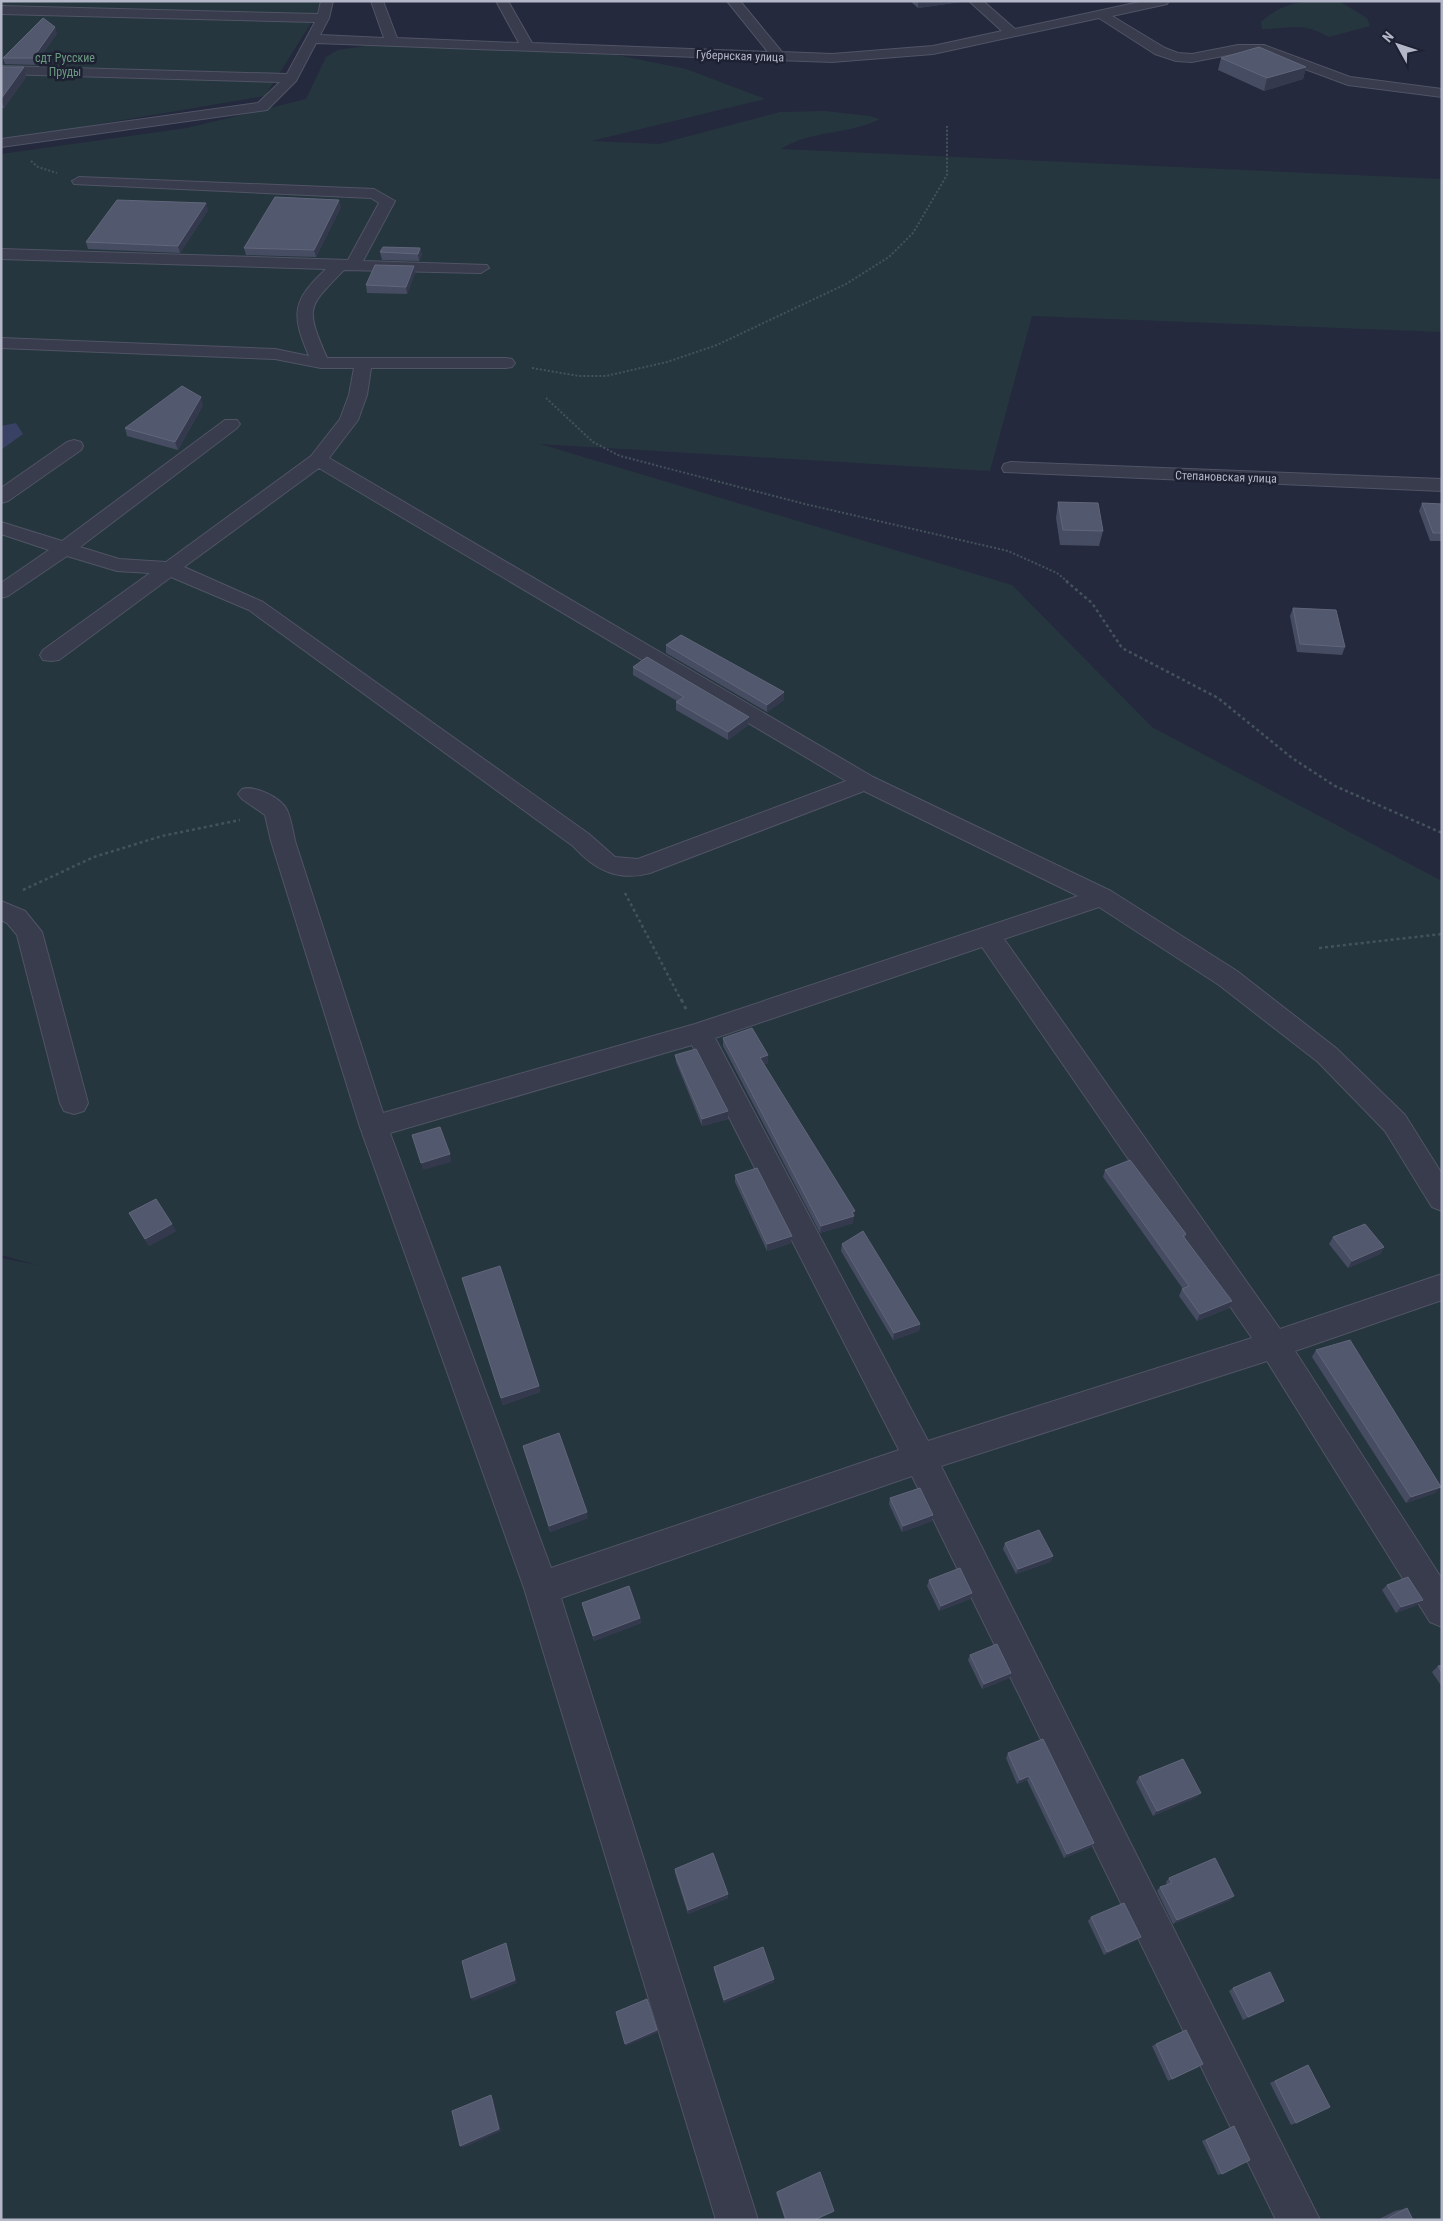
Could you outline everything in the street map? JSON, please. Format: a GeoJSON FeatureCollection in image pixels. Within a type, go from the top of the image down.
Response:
{"type":"FeatureCollection","features":[{"type":"Feature","properties":{"kind":"street"},"geometry":{"type":"LineString","coordinates":[[1,143],[262,108],[291,78],[323,18],[327,1]]}},
{"type":"Feature","properties":{"kind":"street"},"geometry":{"type":"LineString","coordinates":[[377,1],[392,43]]}},
{"type":"Feature","properties":{"kind":"street"},"geometry":{"type":"LineString","coordinates":[[502,1],[528,47]]}},
{"type":"Feature","properties":{"kind":"street"},"geometry":{"type":"LineString","coordinates":[[733,1],[779,57]]}},
{"type":"Feature","properties":{"kind":"street"},"geometry":{"type":"LineString","coordinates":[[975,1],[1012,33]]}},
{"type":"Feature","properties":{"kind":"street","name":"Губернская улица"},"geometry":{"type":"LineString","coordinates":[[313,39],[832,58],[933,50],[1163,1]]}},
{"type":"Feature","properties":{"kind":"street"},"geometry":{"type":"LineString","coordinates":[[1,10],[323,18]]}},
{"type":"Feature","properties":{"kind":"street"},"geometry":{"type":"LineString","coordinates":[[1101,14],[1160,51],[1176,57],[1192,58],[1238,49],[1264,49],[1275,51],[1348,82],[1442,94]]}},
{"type":"Feature","properties":{"kind":"street"},"geometry":{"type":"LineString","coordinates":[[1,70],[291,78]]}},
{"type":"Feature","properties":{"kind":"street"},"geometry":{"type":"LineString","coordinates":[[79,181],[365,193],[381,196],[387,202],[347,265],[314,291],[306,303],[305,319],[321,363]]}},
{"type":"Feature","properties":{"kind":"street"},"geometry":{"type":"LineString","coordinates":[[1,254],[481,268]]}},
{"type":"Feature","properties":{"kind":"street"},"geometry":{"type":"LineString","coordinates":[[1,343],[274,354],[321,363],[506,363]]}},
{"type":"Feature","properties":{"kind":"street"},"geometry":{"type":"LineString","coordinates":[[51,655],[318,460],[350,420],[358,395],[363,364]]}},
{"type":"Feature","properties":{"kind":"street"},"geometry":{"type":"LineString","coordinates":[[1,592],[64,549],[231,424]]}},
{"type":"Feature","properties":{"kind":"street"},"geometry":{"type":"LineString","coordinates":[[1,497],[74,446]]}},
{"type":"Feature","properties":{"kind":"street"},"geometry":{"type":"LineString","coordinates":[[318,460],[865,782],[1102,896],[1228,978],[1327,1056],[1395,1122],[1442,1199]]}},
{"type":"Feature","properties":{"kind":"street","name":"Степановская улица"},"geometry":{"type":"LineString","coordinates":[[1011,468],[1442,485]]}},
{"type":"Feature","properties":{"kind":"street"},"geometry":{"type":"LineString","coordinates":[[1,528],[117,565],[168,568],[256,606],[581,840],[596,857],[611,866],[625,869],[641,866],[865,782]]}},
{"type":"Feature","properties":{"kind":"street"},"geometry":{"type":"LineString","coordinates":[[250,794],[276,811],[283,841],[374,1127],[540,1588],[737,2220]]}},
{"type":"Feature","properties":{"kind":"street"},"geometry":{"type":"LineString","coordinates":[[374,1127],[700,1033],[1102,896]]}},
{"type":"Feature","properties":{"kind":"street"},"geometry":{"type":"LineString","coordinates":[[1,910],[16,917],[29,932],[74,1103]]}},
{"type":"Feature","properties":{"kind":"street"},"geometry":{"type":"LineString","coordinates":[[988,936],[1274,1345],[1442,1610]]}},
{"type":"Feature","properties":{"kind":"street"},"geometry":{"type":"LineString","coordinates":[[700,1033],[920,1458],[1299,2220]]}},
{"type":"Feature","properties":{"kind":"street"},"geometry":{"type":"LineString","coordinates":[[540,1588],[920,1458],[1274,1345],[1442,1287]]}},
{"type":"Feature","properties":{"kind":"path"},"geometry":{"type":"LineString","coordinates":[[506,363],[579,376],[623,373],[717,345],[757,327],[787,310],[846,284],[889,257],[913,233],[947,175],[947,126]]}},
{"type":"Feature","properties":{"kind":"path"},"geometry":{"type":"LineString","coordinates":[[27,158],[38,167],[79,181]]}},
{"type":"Feature","properties":{"kind":"path"},"geometry":{"type":"LineString","coordinates":[[546,398],[593,442],[620,456],[805,504],[1008,551],[1057,573],[1092,603],[1122,648],[1218,698],[1292,758],[1335,786],[1442,833]]}},
{"type":"Feature","properties":{"kind":"path"},"geometry":{"type":"LineString","coordinates":[[19,891],[94,857],[162,836],[276,811]]}},
{"type":"Feature","properties":{"kind":"path"},"geometry":{"type":"LineString","coordinates":[[611,866],[700,1033]]}},
{"type":"Feature","properties":{"kind":"path"},"geometry":{"type":"LineString","coordinates":[[1319,948],[1442,934]]}},
{"type":"Feature","properties":{"kind":"green space","name":"сдт Русские Пруды"},"geometry":{"type":"Polygon","coordinates":[[[1,1],[320,1],[316,15],[265,96],[17,138],[1,137],[1,1]]]}},
{"type":"Feature","properties":{"kind":"green space"},"geometry":{"type":"Polygon","coordinates":[[[1339,1],[1367,18],[1370,26],[1329,37],[1303,27],[1262,29],[1261,22],[1279,9],[1297,3],[1339,1]]]}},
{"type":"Feature","properties":{"kind":"green space"},"geometry":{"type":"Polygon","coordinates":[[[366,46],[428,46],[617,55],[686,69],[765,99],[591,141],[659,144],[780,112],[825,111],[880,119],[856,128],[817,135],[792,143],[781,149],[1442,179],[1442,332],[1032,316],[990,471],[540,444],[1012,585],[1152,727],[1442,881],[1442,2220],[1,2220],[1,1258],[37,1265],[1,1255],[1,154],[187,128],[306,99],[326,57],[338,50],[366,46]]]}},
{"type":"Feature","properties":{"kind":"water"},"geometry":{"type":"Polygon","coordinates":[[[16,423],[23,434],[1,450],[1,426],[16,423]]]}},
{"type":"Feature","properties":{"kind":"building"},"geometry":{"type":"Polygon","coordinates":[[[43,18],[55,27],[33,58],[3,58],[43,18]]]}},
{"type":"Feature","properties":{"kind":"building"},"geometry":{"type":"Polygon","coordinates":[[[1259,47],[1306,67],[1267,78],[1221,58],[1259,47]]]}},
{"type":"Feature","properties":{"kind":"building"},"geometry":{"type":"Polygon","coordinates":[[[1,67],[24,67],[1,99],[1,67]]]}},
{"type":"Feature","properties":{"kind":"building"},"geometry":{"type":"Polygon","coordinates":[[[275,197],[339,200],[314,250],[244,248],[275,197]]]}},
{"type":"Feature","properties":{"kind":"building"},"geometry":{"type":"Polygon","coordinates":[[[117,200],[206,203],[178,246],[86,242],[117,200]]]}},
{"type":"Feature","properties":{"kind":"building"},"geometry":{"type":"Polygon","coordinates":[[[383,247],[420,248],[418,254],[380,252],[383,247]]]}},
{"type":"Feature","properties":{"kind":"building"},"geometry":{"type":"Polygon","coordinates":[[[375,265],[414,266],[406,287],[366,285],[375,265]]]}},
{"type":"Feature","properties":{"kind":"building"},"geometry":{"type":"Polygon","coordinates":[[[182,386],[201,397],[175,442],[125,428],[182,386]]]}},
{"type":"Feature","properties":{"kind":"building"},"geometry":{"type":"Polygon","coordinates":[[[1058,502],[1098,503],[1103,531],[1063,530],[1058,502]]]}},
{"type":"Feature","properties":{"kind":"building"},"geometry":{"type":"Polygon","coordinates":[[[1422,503],[1442,504],[1442,533],[1433,533],[1422,503]]]}},
{"type":"Feature","properties":{"kind":"building"},"geometry":{"type":"Polygon","coordinates":[[[1293,608],[1336,610],[1345,647],[1300,644],[1293,608]]]}},
{"type":"Feature","properties":{"kind":"building"},"geometry":{"type":"Polygon","coordinates":[[[681,635],[784,692],[767,705],[666,645],[681,635]]]}},
{"type":"Feature","properties":{"kind":"building"},"geometry":{"type":"Polygon","coordinates":[[[647,657],[749,717],[728,732],[676,702],[684,697],[633,667],[647,657]]]}},
{"type":"Feature","properties":{"kind":"building"},"geometry":{"type":"Polygon","coordinates":[[[752,1028],[768,1055],[760,1058],[855,1211],[852,1212],[854,1216],[821,1226],[723,1038],[752,1028]]]}},
{"type":"Feature","properties":{"kind":"building"},"geometry":{"type":"Polygon","coordinates":[[[696,1049],[728,1111],[702,1119],[675,1055],[696,1049]]]}},
{"type":"Feature","properties":{"kind":"building"},"geometry":{"type":"Polygon","coordinates":[[[440,1127],[450,1154],[421,1163],[412,1135],[440,1127]]]}},
{"type":"Feature","properties":{"kind":"building"},"geometry":{"type":"Polygon","coordinates":[[[1130,1160],[1186,1234],[1183,1236],[1232,1301],[1200,1314],[1182,1289],[1189,1286],[1105,1170],[1130,1160]]]}},
{"type":"Feature","properties":{"kind":"building"},"geometry":{"type":"Polygon","coordinates":[[[757,1168],[792,1236],[767,1244],[735,1175],[757,1168]]]}},
{"type":"Feature","properties":{"kind":"building"},"geometry":{"type":"Polygon","coordinates":[[[156,1199],[172,1224],[145,1239],[129,1213],[156,1199]]]}},
{"type":"Feature","properties":{"kind":"building"},"geometry":{"type":"Polygon","coordinates":[[[1365,1224],[1384,1247],[1352,1261],[1333,1237],[1365,1224]]]}},
{"type":"Feature","properties":{"kind":"building"},"geometry":{"type":"Polygon","coordinates":[[[863,1231],[920,1324],[894,1333],[842,1244],[863,1231]]]}},
{"type":"Feature","properties":{"kind":"building"},"geometry":{"type":"Polygon","coordinates":[[[500,1266],[539,1386],[501,1398],[462,1278],[500,1266]]]}},
{"type":"Feature","properties":{"kind":"building"},"geometry":{"type":"Polygon","coordinates":[[[1350,1340],[1441,1487],[1411,1497],[1316,1350],[1350,1340]]]}},
{"type":"Feature","properties":{"kind":"building"},"geometry":{"type":"Polygon","coordinates":[[[559,1433],[587,1512],[549,1526],[523,1446],[559,1433]]]}},
{"type":"Feature","properties":{"kind":"building"},"geometry":{"type":"Polygon","coordinates":[[[920,1488],[933,1515],[903,1526],[890,1498],[920,1488]]]}},
{"type":"Feature","properties":{"kind":"building"},"geometry":{"type":"Polygon","coordinates":[[[1039,1530],[1053,1556],[1018,1569],[1005,1543],[1039,1530]]]}},
{"type":"Feature","properties":{"kind":"building"},"geometry":{"type":"Polygon","coordinates":[[[960,1568],[972,1593],[941,1606],[929,1580],[960,1568]]]}},
{"type":"Feature","properties":{"kind":"building"},"geometry":{"type":"Polygon","coordinates":[[[1408,1577],[1423,1600],[1401,1607],[1387,1585],[1408,1577]]]}},
{"type":"Feature","properties":{"kind":"building"},"geometry":{"type":"Polygon","coordinates":[[[629,1586],[640,1618],[593,1636],[582,1603],[629,1586]]]}},
{"type":"Feature","properties":{"kind":"building"},"geometry":{"type":"Polygon","coordinates":[[[997,1644],[1011,1673],[984,1684],[970,1655],[997,1644]]]}},
{"type":"Feature","properties":{"kind":"building"},"geometry":{"type":"Polygon","coordinates":[[[1442,1665],[1442,1673],[1438,1666],[1442,1665]]]}},
{"type":"Feature","properties":{"kind":"building"},"geometry":{"type":"Polygon","coordinates":[[[1043,1739],[1094,1843],[1067,1854],[1029,1776],[1020,1780],[1008,1753],[1043,1739]]]}},
{"type":"Feature","properties":{"kind":"building"},"geometry":{"type":"Polygon","coordinates":[[[1183,1759],[1201,1793],[1157,1811],[1139,1777],[1183,1759]]]}},
{"type":"Feature","properties":{"kind":"building"},"geometry":{"type":"Polygon","coordinates":[[[713,1853],[728,1894],[688,1910],[675,1869],[713,1853]]]}},
{"type":"Feature","properties":{"kind":"building"},"geometry":{"type":"Polygon","coordinates":[[[1215,1858],[1234,1896],[1177,1920],[1160,1887],[1172,1883],[1169,1878],[1215,1858]]]}},
{"type":"Feature","properties":{"kind":"building"},"geometry":{"type":"Polygon","coordinates":[[[1124,1903],[1141,1937],[1107,1952],[1091,1917],[1124,1903]]]}},
{"type":"Feature","properties":{"kind":"building"},"geometry":{"type":"Polygon","coordinates":[[[506,1943],[515,1980],[471,1998],[462,1961],[506,1943]]]}},
{"type":"Feature","properties":{"kind":"building"},"geometry":{"type":"Polygon","coordinates":[[[763,1947],[774,1979],[724,2000],[714,1967],[763,1947]]]}},
{"type":"Feature","properties":{"kind":"building"},"geometry":{"type":"Polygon","coordinates":[[[1270,1972],[1284,2001],[1248,2017],[1233,1988],[1270,1972]]]}},
{"type":"Feature","properties":{"kind":"building"},"geometry":{"type":"Polygon","coordinates":[[[647,1999],[657,2030],[625,2044],[616,2012],[647,1999]]]}},
{"type":"Feature","properties":{"kind":"building"},"geometry":{"type":"Polygon","coordinates":[[[1186,2030],[1203,2064],[1172,2079],[1156,2044],[1186,2030]]]}},
{"type":"Feature","properties":{"kind":"building"},"geometry":{"type":"Polygon","coordinates":[[[1308,2065],[1330,2107],[1296,2123],[1275,2081],[1308,2065]]]}},
{"type":"Feature","properties":{"kind":"building"},"geometry":{"type":"Polygon","coordinates":[[[491,2095],[499,2129],[460,2146],[452,2111],[491,2095]]]}},
{"type":"Feature","properties":{"kind":"building"},"geometry":{"type":"Polygon","coordinates":[[[1234,2126],[1250,2160],[1222,2174],[1206,2140],[1234,2126]]]}},
{"type":"Feature","properties":{"kind":"building"},"geometry":{"type":"Polygon","coordinates":[[[820,2172],[834,2211],[814,2220],[786,2220],[777,2192],[820,2172]]]}},
{"type":"Feature","properties":{"kind":"building"},"geometry":{"type":"Polygon","coordinates":[[[1407,2208],[1413,2220],[1385,2220],[1407,2208]]]}}]}
